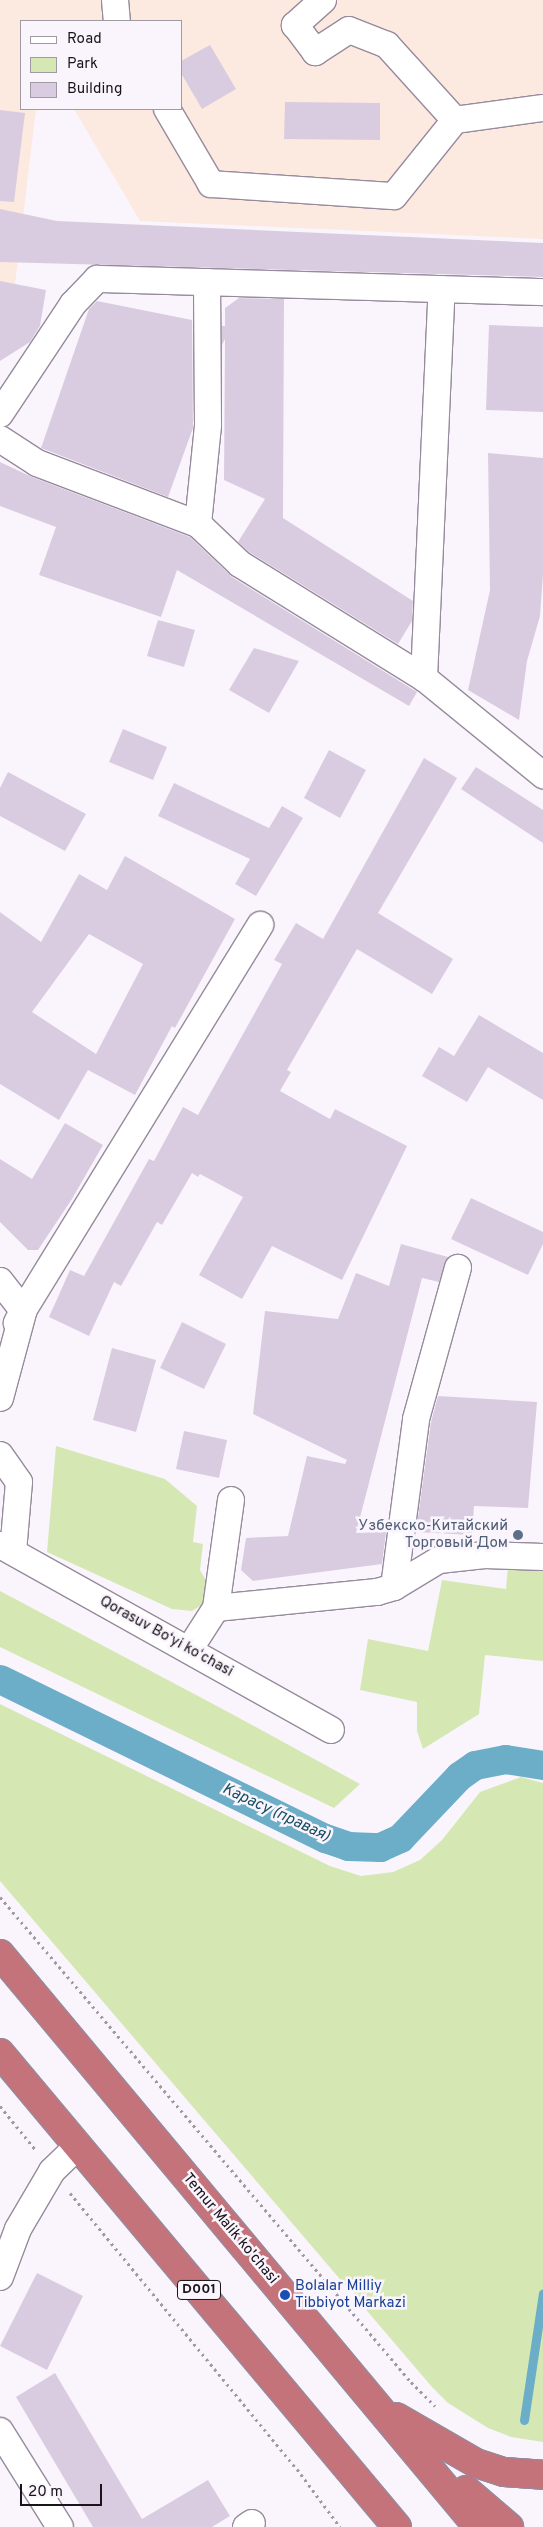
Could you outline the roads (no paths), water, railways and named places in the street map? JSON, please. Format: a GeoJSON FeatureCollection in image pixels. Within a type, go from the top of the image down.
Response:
{"type":"FeatureCollection","features":[{"type":"Feature","properties":{"kind":"highway","name":"Temur Malik ko'chasi"},"geometry":{"type":"LineString","coordinates":[[0,1954],[478,2527]]}},
{"type":"Feature","properties":{"kind":"highway","name":"D001"},"geometry":{"type":"LineString","coordinates":[[0,2053],[397,2527]]}},
{"type":"Feature","properties":{"kind":"highway"},"geometry":{"type":"LineString","coordinates":[[380,2408],[476,2463],[504,2472],[543,2475]]}},
{"type":"Feature","properties":{"kind":"highway"},"geometry":{"type":"LineString","coordinates":[[380,2408],[491,2513],[509,2527]]}},
{"type":"Feature","properties":{"kind":"street"},"geometry":{"type":"LineString","coordinates":[[116,0],[117,20]]}},
{"type":"Feature","properties":{"kind":"street"},"geometry":{"type":"LineString","coordinates":[[323,0],[295,25],[315,52],[349,30],[387,45],[456,120]]}},
{"type":"Feature","properties":{"kind":"street"},"geometry":{"type":"LineString","coordinates":[[169,110],[211,184],[394,196],[456,120],[543,108]]}},
{"type":"Feature","properties":{"kind":"street"},"geometry":{"type":"LineString","coordinates":[[0,414],[73,304],[97,279],[543,292]]}},
{"type":"Feature","properties":{"kind":"street"},"geometry":{"type":"LineString","coordinates":[[198,524],[208,425],[207,282]]}},
{"type":"Feature","properties":{"kind":"street"},"geometry":{"type":"LineString","coordinates":[[424,678],[442,289]]}},
{"type":"Feature","properties":{"kind":"street"},"geometry":{"type":"LineString","coordinates":[[0,439],[37,463],[198,524],[240,564],[424,678],[543,776]]}},
{"type":"Feature","properties":{"kind":"street"},"geometry":{"type":"LineString","coordinates":[[0,1360],[24,1309],[260,925]]}},
{"type":"Feature","properties":{"kind":"street"},"geometry":{"type":"LineString","coordinates":[[394,1587],[416,1419],[458,1268]]}},
{"type":"Feature","properties":{"kind":"street"},"geometry":{"type":"LineString","coordinates":[[0,1281],[20,1307],[24,1309]]}},
{"type":"Feature","properties":{"kind":"street"},"geometry":{"type":"LineString","coordinates":[[0,1398],[24,1309]]}},
{"type":"Feature","properties":{"kind":"street"},"geometry":{"type":"LineString","coordinates":[[0,1455],[19,1482],[7,1549]]}},
{"type":"Feature","properties":{"kind":"street"},"geometry":{"type":"LineString","coordinates":[[189,1650],[216,1608],[231,1500]]}},
{"type":"Feature","properties":{"kind":"street","name":"Qorasuv Bo‘yi koʻchasi"},"geometry":{"type":"LineString","coordinates":[[7,1549],[331,1730]]}},
{"type":"Feature","properties":{"kind":"street"},"geometry":{"type":"LineString","coordinates":[[216,1608],[377,1592],[394,1587],[439,1560],[485,1555],[543,1557]]}},
{"type":"Feature","properties":{"kind":"street"},"geometry":{"type":"LineString","coordinates":[[0,2277],[9,2225],[52,2171],[78,2146]]}},
{"type":"Feature","properties":{"kind":"street"},"geometry":{"type":"LineString","coordinates":[[0,2432],[60,2527]]}},
{"type":"Feature","properties":{"kind":"waterway","name":"Карасу (правая)"},"geometry":{"type":"LineString","coordinates":[[0,1679],[325,1838],[348,1846],[380,1847],[400,1838],[459,1776],[475,1765],[505,1759],[543,1765]]}},
{"type":"Feature","properties":{"kind":"waterway"},"geometry":{"type":"LineString","coordinates":[[524,2420],[543,2293]]}},
{"type":"Feature","properties":{"kind":"place","name":"Узбекско-Китайский Торговый Дом"},"geometry":{"type":"Point","coordinates":[518,1535]}},
{"type":"Feature","properties":{"kind":"place","name":"Bolalar Milliy Tibbiyot Markazi"},"geometry":{"type":"Point","coordinates":[285,2295]}}]}
